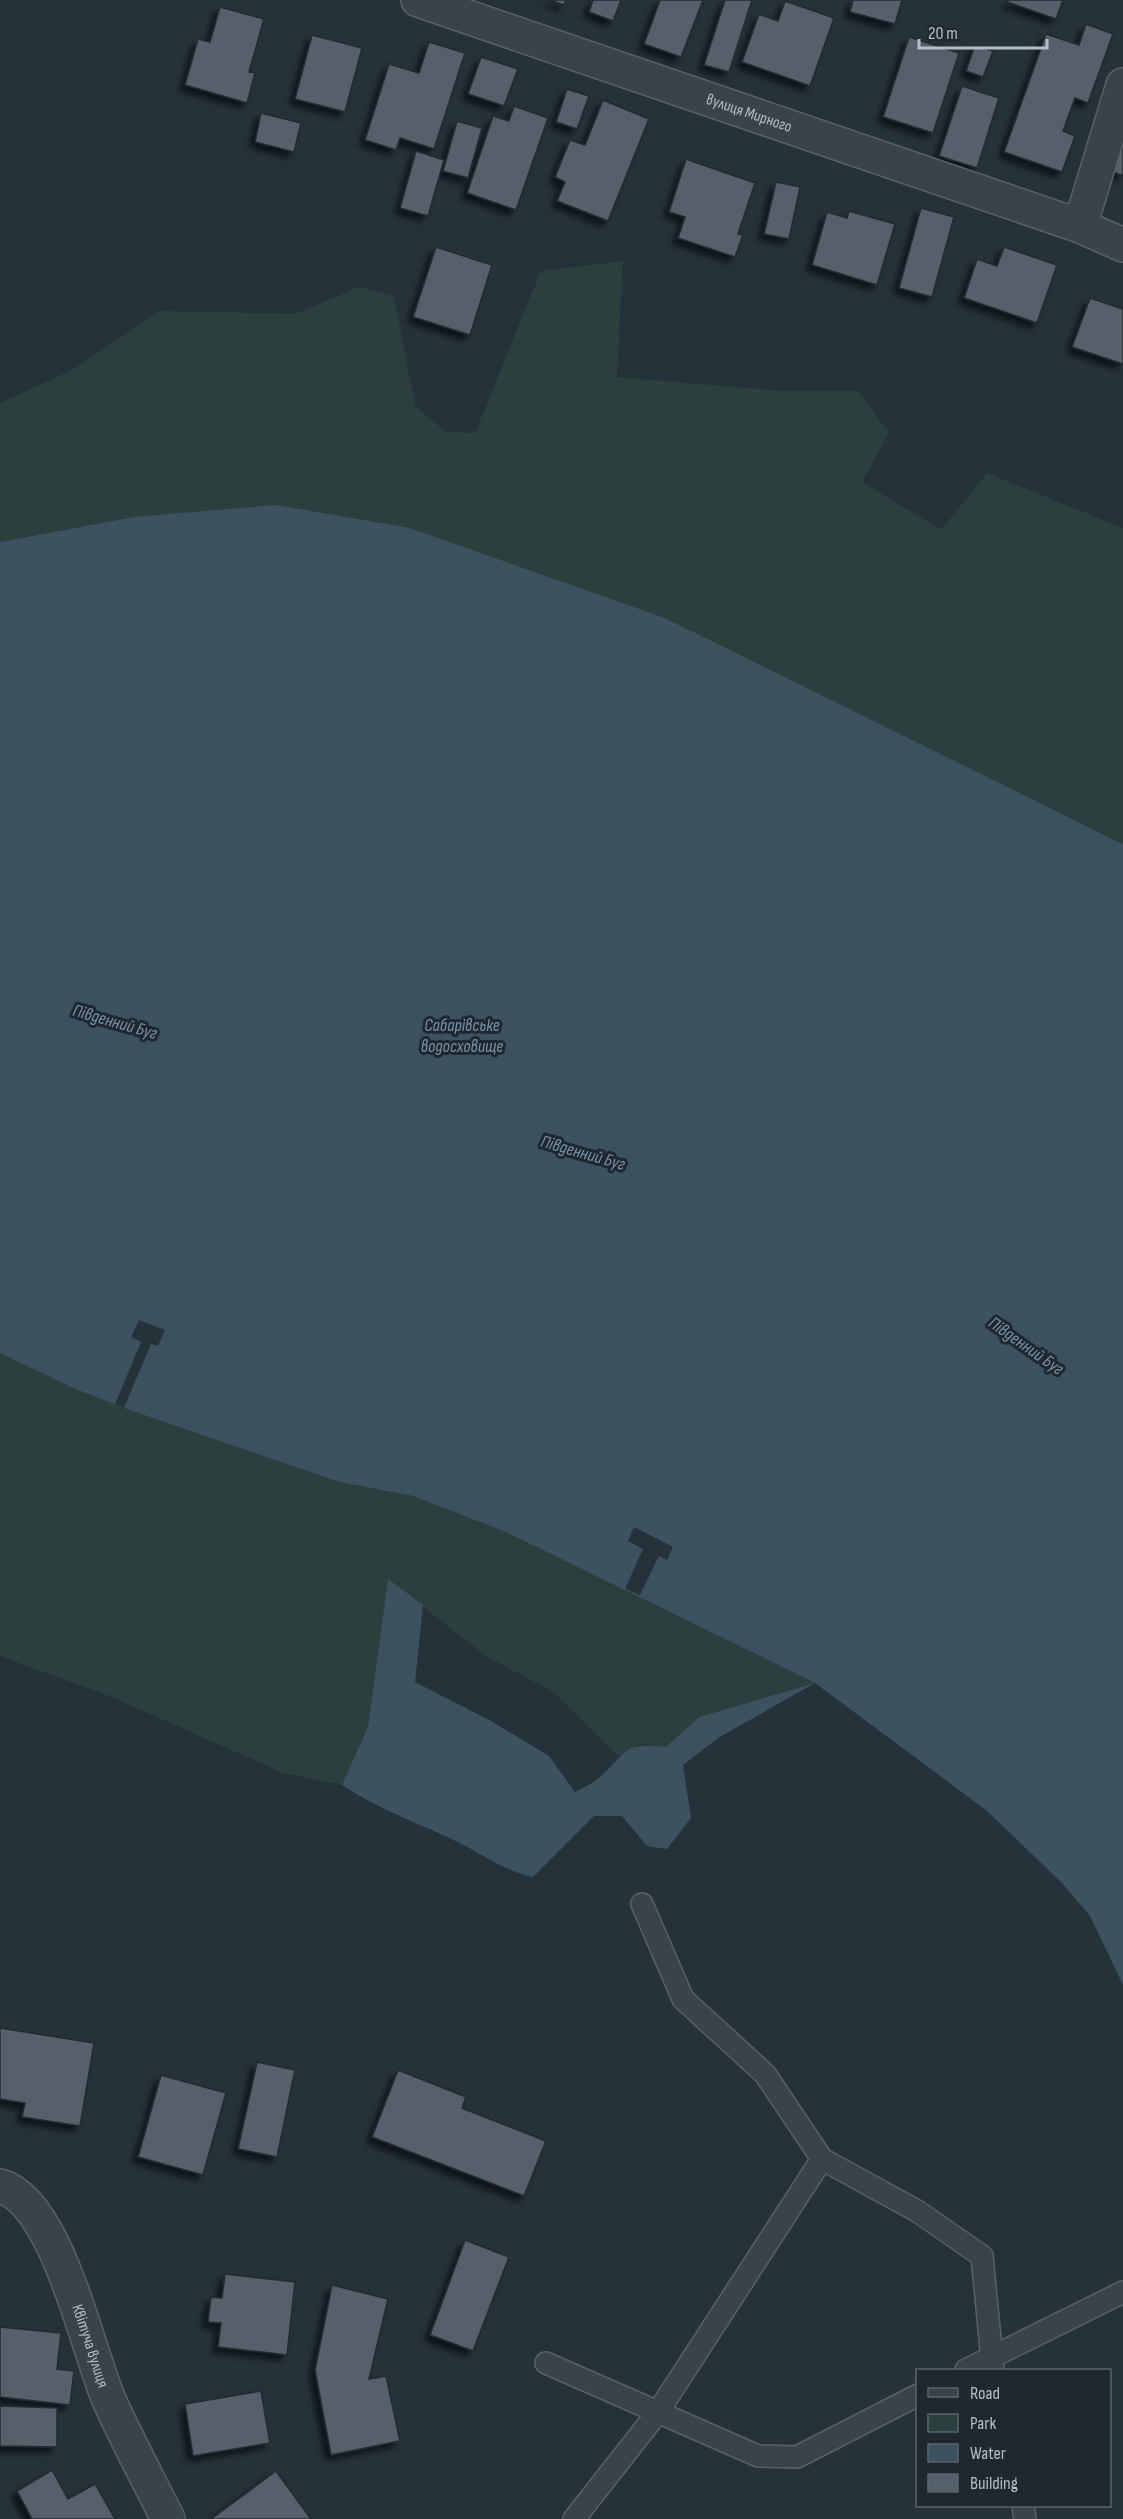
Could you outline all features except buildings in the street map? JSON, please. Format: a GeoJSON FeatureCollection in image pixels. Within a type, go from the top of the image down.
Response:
{"type":"FeatureCollection","features":[{"type":"Feature","properties":{"kind":"street","name":"вулиця Мирного"},"geometry":{"type":"LineString","coordinates":[[418,0],[1080,226],[1123,244]]}},
{"type":"Feature","properties":{"kind":"street"},"geometry":{"type":"LineString","coordinates":[[1080,226],[1123,85]]}},
{"type":"Feature","properties":{"kind":"street","name":"Квітуча вулиця"},"geometry":{"type":"LineString","coordinates":[[0,2186],[9,2188],[32,2210],[53,2241],[109,2399],[168,2519]]}},
{"type":"Feature","properties":{"kind":"lane"},"geometry":{"type":"LineString","coordinates":[[642,1904],[683,1999],[765,2074],[822,2159],[916,2211],[982,2256],[992,2364]]}},
{"type":"Feature","properties":{"kind":"lane"},"geometry":{"type":"LineString","coordinates":[[574,2519],[658,2412],[822,2159]]}},
{"type":"Feature","properties":{"kind":"lane"},"geometry":{"type":"LineString","coordinates":[[970,2369],[992,2364],[1123,2292]]}},
{"type":"Feature","properties":{"kind":"lane"},"geometry":{"type":"LineString","coordinates":[[546,2363],[758,2456],[797,2457],[916,2396]]}},
{"type":"Feature","properties":{"kind":"green space"},"geometry":{"type":"Polygon","coordinates":[[[623,261],[617,377],[783,391],[858,391],[889,433],[862,482],[941,530],[987,473],[1123,528],[1123,844],[665,618],[410,528],[133,517],[0,542],[0,403],[72,370],[159,311],[296,314],[359,287],[394,296],[415,406],[446,432],[475,433],[541,271],[623,261]]]}},
{"type":"Feature","properties":{"kind":"green space"},"geometry":{"type":"Polygon","coordinates":[[[0,1353],[73,1388],[124,1408],[339,1482],[413,1496],[506,1532],[815,1683],[699,1717],[666,1747],[641,1744],[618,1756],[552,1691],[486,1656],[388,1579],[368,1727],[342,1785],[283,1773],[112,1697],[0,1656],[0,1353]]]}},
{"type":"Feature","properties":{"kind":"water","name":"Сабарівське водосховище"},"geometry":{"type":"Polygon","coordinates":[[[276,505],[410,528],[665,618],[1123,844],[1123,1985],[1090,1916],[1062,1883],[986,1810],[815,1683],[506,1532],[413,1496],[339,1482],[124,1408],[73,1388],[0,1353],[0,542],[133,517],[276,505]]]}},
{"type":"Feature","properties":{"kind":"water"},"geometry":{"type":"Polygon","coordinates":[[[388,1579],[423,1605],[415,1682],[491,1721],[549,1756],[575,1792],[596,1780],[626,1751],[641,1746],[666,1747],[699,1717],[815,1683],[718,1738],[683,1765],[691,1818],[667,1849],[647,1846],[622,1816],[594,1816],[533,1877],[505,1868],[462,1844],[371,1802],[342,1785],[368,1727],[388,1579]]]}},
{"type":"Feature","properties":{"kind":"pier"},"geometry":{"type":"Polygon","coordinates":[[[139,1320],[165,1330],[158,1346],[151,1344],[124,1408],[115,1404],[141,1342],[131,1337],[139,1320]]]}},
{"type":"Feature","properties":{"kind":"pier"},"geometry":{"type":"Polygon","coordinates":[[[634,1527],[673,1547],[667,1560],[659,1556],[640,1595],[625,1589],[643,1549],[628,1541],[634,1527]]]}},
{"type":"Feature","properties":{"kind":"water label","name":"Південний Буг"},"geometry":{"type":"Point","coordinates":[115,1022]}},
{"type":"Feature","properties":{"kind":"water label","name":"Південний Буг"},"geometry":{"type":"Point","coordinates":[583,1153]}},
{"type":"Feature","properties":{"kind":"water label","name":"Південний Буг"},"geometry":{"type":"Point","coordinates":[1026,1346]}}]}
